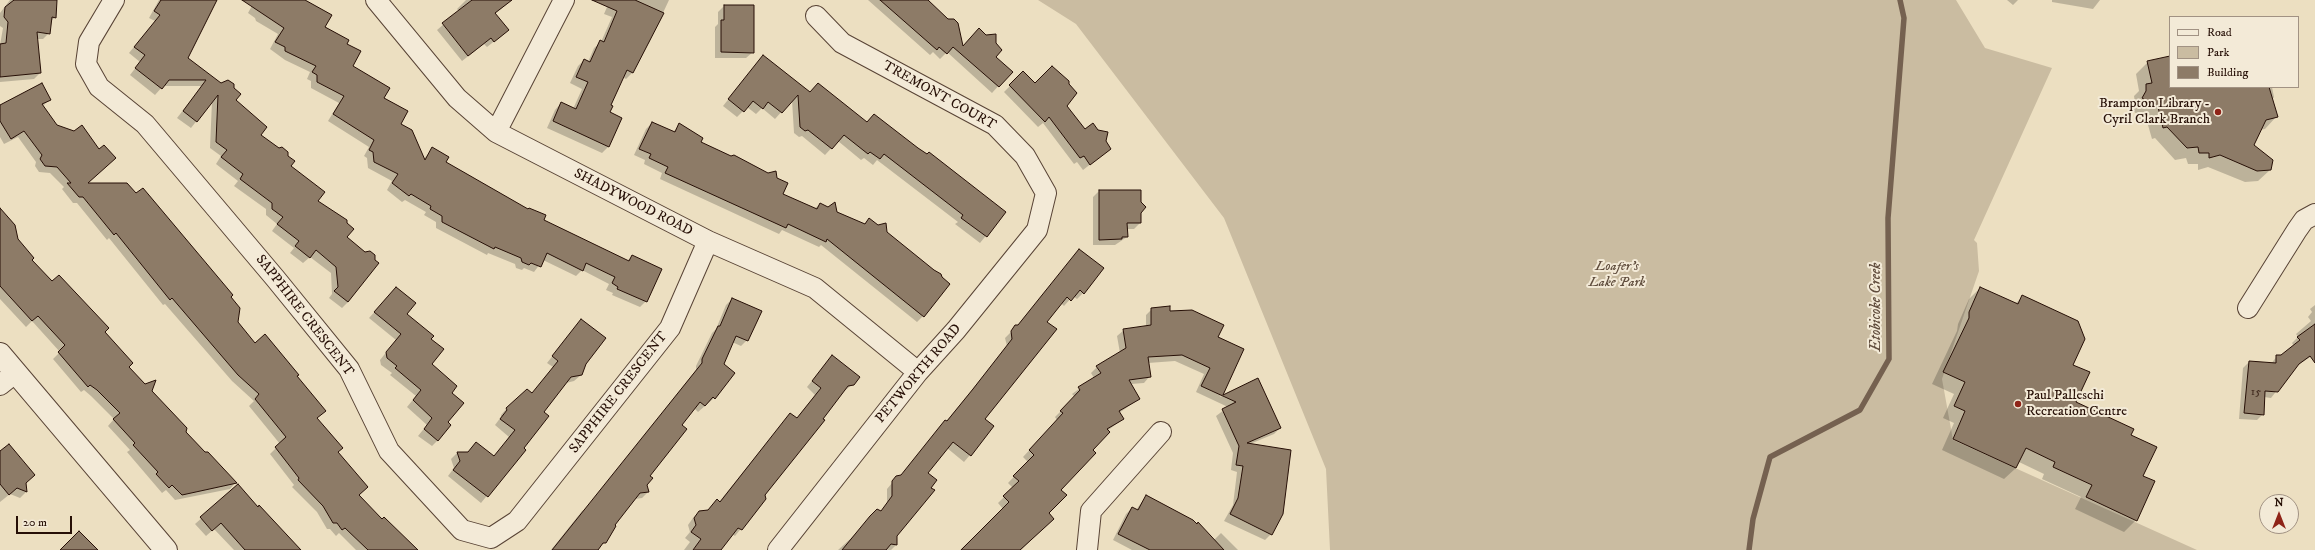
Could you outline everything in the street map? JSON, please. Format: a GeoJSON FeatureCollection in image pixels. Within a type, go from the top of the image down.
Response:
{"type":"FeatureCollection","features":[{"type":"Feature","properties":{"kind":"street","name":"SAPPHIRE CRESCENT"},"geometry":{"type":"LineString","coordinates":[[114,0],[89,42],[86,64],[99,87],[145,124],[275,278],[349,369],[389,451],[462,530],[491,538],[517,521],[670,328],[708,241]]}},
{"type":"Feature","properties":{"kind":"street","name":"SHADYWOOD ROAD"},"geometry":{"type":"LineString","coordinates":[[376,0],[457,98],[496,132],[708,241],[815,288],[918,372]]}},
{"type":"Feature","properties":{"kind":"street"},"geometry":{"type":"LineString","coordinates":[[496,132],[564,0]]}},
{"type":"Feature","properties":{"kind":"street","name":"TREMONT COURT"},"geometry":{"type":"LineString","coordinates":[[816,16],[842,43],[995,125],[1025,156],[1046,193]]}},
{"type":"Feature","properties":{"kind":"street","name":"PETWORTH ROAD"},"geometry":{"type":"LineString","coordinates":[[778,550],[918,372],[956,330],[1037,230],[1046,193]]}},
{"type":"Feature","properties":{"kind":"street"},"geometry":{"type":"LineString","coordinates":[[2248,308],[2304,220],[2315,214]]}},
{"type":"Feature","properties":{"kind":"street"},"geometry":{"type":"LineString","coordinates":[[0,354],[7,379],[166,550]]}},
{"type":"Feature","properties":{"kind":"street"},"geometry":{"type":"LineString","coordinates":[[1087,550],[1091,511],[1161,432]]}},
{"type":"Feature","properties":{"kind":"green space","name":"Loafer's Lake Park"},"geometry":{"type":"Polygon","coordinates":[[[1038,0],[1956,0],[1985,48],[2052,68],[1974,240],[1977,243],[1979,271],[1942,379],[1953,440],[2197,550],[1330,550],[1326,469],[1224,218],[1076,24],[1038,0]]]}},
{"type":"Feature","properties":{"kind":"building"},"geometry":{"type":"Polygon","coordinates":[[[14,0],[57,0],[56,18],[52,17],[50,34],[37,32],[41,73],[0,77],[0,44],[6,43],[8,22],[4,17],[5,7],[14,0]]]}},
{"type":"Feature","properties":{"kind":"building"},"geometry":{"type":"Polygon","coordinates":[[[161,0],[217,0],[188,58],[221,83],[228,80],[234,84],[234,88],[241,94],[236,100],[267,127],[261,135],[279,148],[282,147],[288,152],[288,156],[295,161],[291,166],[325,192],[318,201],[347,220],[347,223],[354,229],[347,237],[365,252],[370,251],[375,255],[375,260],[379,263],[348,302],[334,291],[338,287],[336,267],[316,250],[310,258],[295,246],[299,241],[277,224],[283,217],[272,209],[272,203],[240,179],[243,174],[221,157],[227,150],[216,142],[218,95],[197,122],[183,111],[206,80],[169,80],[162,89],[135,68],[145,55],[134,47],[160,15],[154,11],[161,0]]]}},
{"type":"Feature","properties":{"kind":"building"},"geometry":{"type":"Polygon","coordinates":[[[242,0],[305,0],[332,15],[325,27],[349,40],[347,44],[361,51],[353,66],[390,88],[384,98],[408,111],[401,124],[412,130],[425,160],[432,147],[449,157],[446,162],[528,209],[529,208],[546,215],[544,220],[629,261],[632,255],[662,269],[647,302],[617,289],[618,287],[612,283],[615,277],[586,263],[583,271],[547,253],[541,267],[531,263],[529,265],[522,262],[521,258],[495,247],[494,249],[442,222],[442,216],[430,209],[431,206],[411,194],[409,196],[392,183],[398,174],[374,162],[373,152],[369,150],[374,140],[333,114],[344,96],[317,82],[317,75],[312,72],[316,66],[285,51],[285,47],[275,42],[284,28],[242,0]]]}},
{"type":"Feature","properties":{"kind":"building"},"geometry":{"type":"Polygon","coordinates":[[[472,0],[512,0],[495,13],[509,30],[494,42],[491,38],[468,56],[442,23],[472,0]]]}},
{"type":"Feature","properties":{"kind":"building"},"geometry":{"type":"Polygon","coordinates":[[[592,0],[635,0],[664,13],[633,73],[627,70],[611,105],[613,106],[610,112],[622,118],[609,147],[553,121],[561,102],[576,109],[588,82],[576,77],[584,59],[590,62],[600,40],[604,42],[617,11],[592,0]]]}},
{"type":"Feature","properties":{"kind":"building"},"geometry":{"type":"Polygon","coordinates":[[[880,0],[928,0],[948,19],[954,19],[958,23],[963,46],[979,28],[986,35],[996,34],[996,43],[1002,50],[996,57],[1013,72],[999,87],[953,47],[947,54],[939,47],[937,50],[880,0]]]}},
{"type":"Feature","properties":{"kind":"building"},"geometry":{"type":"Polygon","coordinates":[[[724,5],[754,5],[754,53],[721,52],[721,20],[724,20],[724,5]]]}},
{"type":"Feature","properties":{"kind":"building"},"geometry":{"type":"Polygon","coordinates":[[[763,55],[810,92],[818,83],[867,122],[874,114],[918,148],[927,154],[929,152],[1006,212],[987,237],[961,218],[963,215],[884,154],[880,159],[870,152],[868,154],[844,135],[832,149],[808,130],[805,131],[800,127],[798,95],[782,113],[768,102],[763,109],[753,101],[744,112],[728,99],[763,55]]]}},
{"type":"Feature","properties":{"kind":"building","name":"Brampton Library - Cyril Clark Branch"},"geometry":{"type":"Polygon","coordinates":[[[2169,56],[2169,88],[2269,88],[2278,117],[2266,120],[2254,145],[2273,160],[2271,170],[2257,171],[2220,155],[2209,158],[2209,153],[2199,153],[2198,147],[2187,148],[2167,127],[2163,128],[2158,107],[2150,108],[2150,103],[2142,98],[2146,91],[2146,84],[2152,83],[2147,61],[2169,56]]]}},
{"type":"Feature","properties":{"kind":"building"},"geometry":{"type":"Polygon","coordinates":[[[1052,66],[1069,81],[1069,84],[1077,93],[1067,106],[1085,129],[1093,123],[1098,130],[1108,132],[1106,141],[1111,149],[1090,165],[1084,156],[1080,158],[1049,117],[1045,122],[1009,85],[1023,71],[1035,83],[1052,66]]]}},
{"type":"Feature","properties":{"kind":"building"},"geometry":{"type":"Polygon","coordinates":[[[42,83],[51,100],[42,104],[57,125],[74,131],[82,125],[99,149],[104,145],[116,158],[88,183],[127,183],[136,193],[143,188],[233,295],[231,297],[240,308],[238,322],[255,343],[265,334],[326,411],[317,418],[343,448],[338,452],[368,487],[359,495],[382,519],[384,517],[418,550],[368,550],[345,528],[342,530],[337,523],[333,523],[323,506],[298,480],[299,478],[275,447],[286,437],[255,399],[259,394],[238,375],[172,298],[170,300],[116,233],[114,235],[83,197],[79,197],[67,183],[71,183],[57,167],[45,166],[40,159],[42,155],[24,131],[11,139],[0,121],[0,105],[42,83]]]}},
{"type":"Feature","properties":{"kind":"building"},"geometry":{"type":"Polygon","coordinates":[[[652,122],[675,132],[679,123],[703,138],[701,142],[731,156],[734,155],[768,173],[776,171],[777,178],[788,183],[783,194],[817,209],[820,203],[828,207],[835,202],[837,212],[865,224],[869,218],[878,225],[886,223],[887,232],[941,274],[942,277],[950,284],[924,317],[827,239],[826,242],[788,224],[786,228],[665,173],[668,167],[649,158],[651,154],[639,149],[652,122]]]}},
{"type":"Feature","properties":{"kind":"building"},"geometry":{"type":"Polygon","coordinates":[[[1099,190],[1141,190],[1141,202],[1146,207],[1141,213],[1141,223],[1127,223],[1128,237],[1122,237],[1122,239],[1099,240],[1099,190]]]}},
{"type":"Feature","properties":{"kind":"building"},"geometry":{"type":"Polygon","coordinates":[[[0,208],[15,225],[18,239],[34,258],[32,260],[52,281],[59,275],[109,328],[105,332],[133,363],[129,367],[145,384],[156,380],[152,391],[187,428],[186,432],[205,452],[208,452],[237,483],[182,495],[172,485],[169,488],[156,474],[158,472],[133,445],[135,443],[113,419],[120,413],[97,390],[90,385],[88,387],[58,352],[65,345],[38,316],[32,321],[0,286],[0,208]]]}},
{"type":"Feature","properties":{"kind":"building"},"geometry":{"type":"Polygon","coordinates":[[[1079,249],[1104,268],[1084,294],[1080,290],[1071,301],[1067,297],[1047,322],[1057,329],[985,419],[994,426],[971,456],[953,442],[928,473],[937,480],[931,488],[935,490],[897,536],[897,545],[891,544],[886,550],[842,550],[877,509],[881,511],[892,496],[892,481],[896,476],[901,475],[945,420],[947,421],[973,389],[1012,339],[1011,331],[1015,325],[1018,325],[1079,249]]]}},
{"type":"Feature","properties":{"kind":"building"},"geometry":{"type":"Polygon","coordinates":[[[396,287],[416,303],[407,314],[434,336],[431,339],[444,349],[432,364],[457,386],[452,393],[464,403],[448,422],[451,425],[438,441],[424,429],[432,418],[413,400],[421,390],[395,368],[397,366],[387,358],[386,352],[401,334],[374,312],[396,287]]]}},
{"type":"Feature","properties":{"kind":"building","name":"Paul Palleschi Recreation Centre"},"geometry":{"type":"Polygon","coordinates":[[[1980,287],[2018,304],[2022,295],[2078,321],[2085,339],[2073,365],[2090,372],[2076,402],[2134,429],[2131,435],[2157,447],[2143,476],[2155,481],[2137,521],[2086,497],[2092,485],[2053,467],[2055,462],[2026,448],[2016,468],[1953,439],[1965,411],[1954,406],[1965,382],[1943,372],[1969,318],[1969,312],[1980,287]]]}},
{"type":"Feature","properties":{"kind":"building"},"geometry":{"type":"Polygon","coordinates":[[[732,298],[762,311],[748,341],[736,336],[724,364],[735,373],[715,399],[713,397],[705,406],[700,402],[682,425],[687,429],[650,476],[653,478],[647,485],[649,492],[640,493],[615,525],[616,526],[606,543],[603,543],[598,550],[552,550],[702,363],[702,359],[718,326],[720,326],[732,298]]]}},
{"type":"Feature","properties":{"kind":"building"},"geometry":{"type":"Polygon","coordinates":[[[1170,306],[1170,311],[1192,310],[1224,325],[1218,337],[1244,349],[1223,395],[1258,378],[1281,428],[1247,443],[1291,450],[1283,514],[1272,535],[1230,514],[1238,498],[1243,466],[1236,465],[1239,446],[1222,409],[1236,402],[1201,386],[1210,368],[1182,355],[1148,357],[1151,377],[1129,380],[1140,399],[1119,411],[1124,419],[1107,429],[1110,432],[1093,450],[1096,453],[1061,490],[1067,495],[1049,513],[1054,519],[1020,550],[961,550],[1009,502],[1003,496],[1019,481],[1013,476],[1034,455],[1029,450],[1063,413],[1060,411],[1080,390],[1078,387],[1101,373],[1096,366],[1126,348],[1123,329],[1151,325],[1151,308],[1170,306]]]}},
{"type":"Feature","properties":{"kind":"building"},"geometry":{"type":"Polygon","coordinates":[[[581,319],[606,338],[586,364],[582,375],[571,377],[544,412],[549,416],[524,448],[526,450],[488,497],[453,470],[460,461],[457,452],[468,452],[476,442],[494,456],[515,430],[500,419],[507,410],[506,408],[527,389],[532,393],[558,361],[552,356],[581,319]]]}},
{"type":"Feature","properties":{"kind":"building"},"geometry":{"type":"Polygon","coordinates":[[[2315,324],[2315,363],[2310,356],[2299,364],[2278,392],[2265,391],[2264,415],[2244,413],[2249,361],[2276,363],[2276,355],[2281,355],[2300,340],[2297,337],[2315,324]]]}},
{"type":"Feature","properties":{"kind":"building"},"geometry":{"type":"Polygon","coordinates":[[[832,355],[860,377],[854,385],[848,386],[823,419],[825,420],[765,495],[766,499],[742,530],[738,528],[721,550],[693,550],[701,539],[691,532],[696,525],[694,518],[699,511],[708,510],[717,499],[720,502],[790,413],[797,418],[821,388],[812,381],[832,355]]]}},
{"type":"Feature","properties":{"kind":"building"},"geometry":{"type":"Polygon","coordinates":[[[9,444],[35,475],[26,483],[27,492],[17,488],[9,495],[0,484],[0,451],[9,444]]]}},
{"type":"Feature","properties":{"kind":"building"},"geometry":{"type":"Polygon","coordinates":[[[238,484],[258,507],[259,505],[301,550],[245,550],[221,523],[212,531],[200,517],[238,484]]]}},
{"type":"Feature","properties":{"kind":"building"},"geometry":{"type":"Polygon","coordinates":[[[1146,495],[1193,520],[1197,524],[1198,522],[1224,550],[1150,550],[1118,534],[1132,507],[1138,510],[1146,495]]]}},
{"type":"Feature","properties":{"kind":"building"},"geometry":{"type":"Polygon","coordinates":[[[79,531],[98,550],[60,550],[79,531]]]}},
{"type":"Feature","properties":{"kind":"waterway","name":"Etobicoke Creek"},"geometry":{"type":"LineString","coordinates":[[1749,550],[1753,519],[1770,457],[1860,410],[1889,359],[1888,218],[1904,18],[1900,0]]}},
{"type":"Feature","properties":{"kind":"place","name":"Brampton Library - Cyril Clark Branch"},"geometry":{"type":"Point","coordinates":[2218,112]}},
{"type":"Feature","properties":{"kind":"place","name":"Paul Palleschi Recreation Centre"},"geometry":{"type":"Point","coordinates":[2018,404]}}]}
